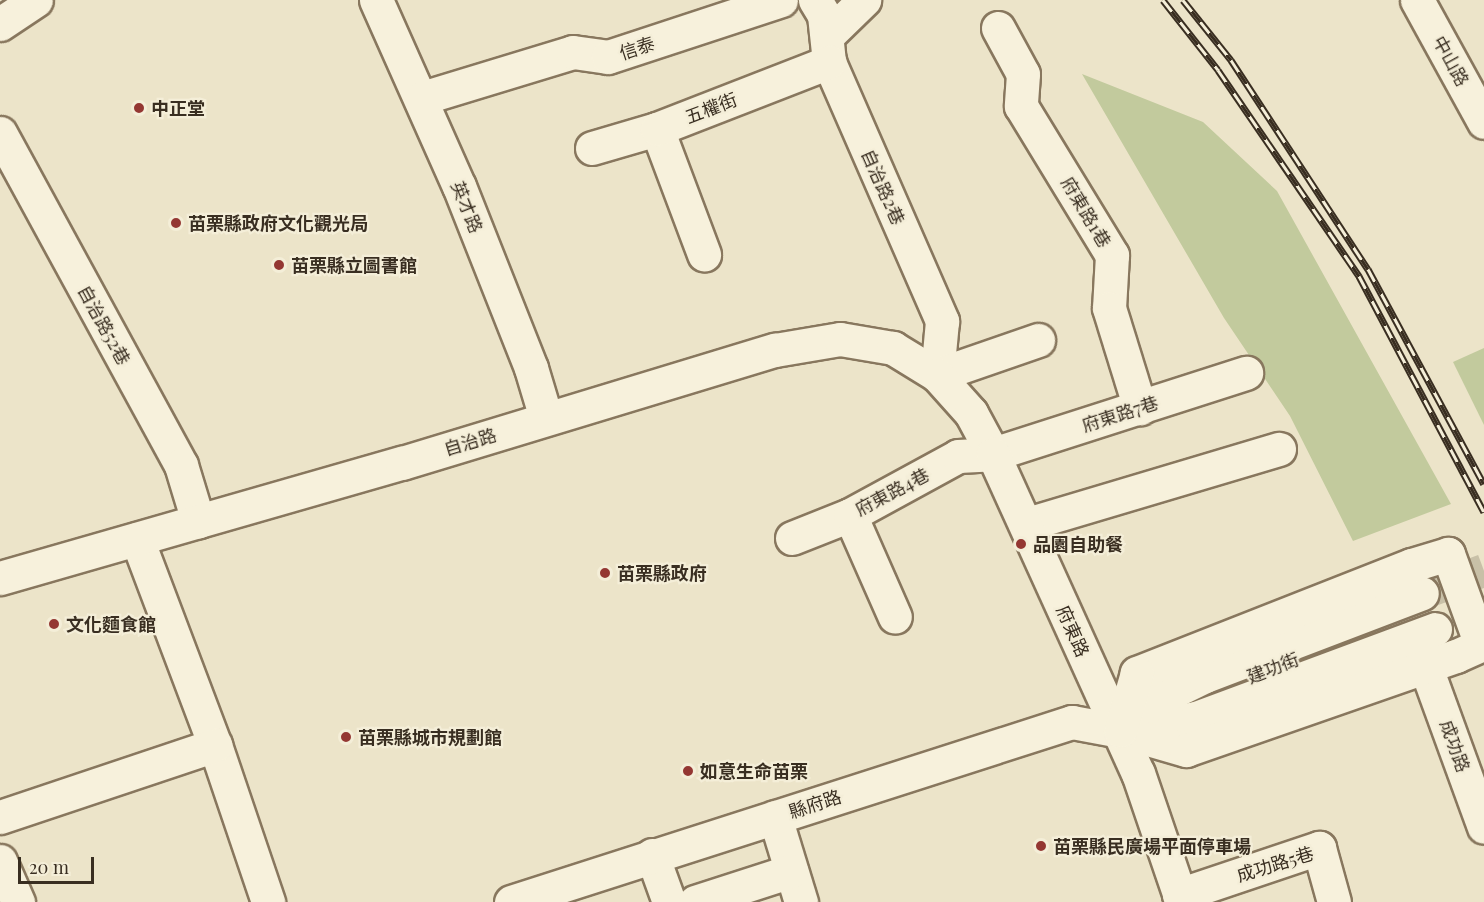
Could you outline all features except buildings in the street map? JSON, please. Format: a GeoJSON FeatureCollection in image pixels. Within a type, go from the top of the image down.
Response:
{"type":"FeatureCollection","features":[{"type":"Feature","properties":{"kind":"street"},"geometry":{"type":"LineString","coordinates":[[0,24],[36,0]]}},
{"type":"Feature","properties":{"kind":"street","name":"英才路"},"geometry":{"type":"LineString","coordinates":[[376,0],[422,98],[531,368],[546,418]]}},
{"type":"Feature","properties":{"kind":"street","name":"信泰"},"geometry":{"type":"LineString","coordinates":[[422,98],[573,52],[608,57],[781,0]]}},
{"type":"Feature","properties":{"kind":"street","name":"自治路2巷"},"geometry":{"type":"LineString","coordinates":[[815,0],[824,15],[828,49],[942,321],[937,375]]}},
{"type":"Feature","properties":{"kind":"street"},"geometry":{"type":"LineString","coordinates":[[828,49],[864,0]]}},
{"type":"Feature","properties":{"kind":"street","name":"中山路"},"geometry":{"type":"LineString","coordinates":[[1417,0],[1483,118]]}},
{"type":"Feature","properties":{"kind":"street","name":"府東路1巷"},"geometry":{"type":"LineString","coordinates":[[998,28],[1023,74],[1021,106],[1112,255],[1109,308],[1140,408]]}},
{"type":"Feature","properties":{"kind":"street","name":"五權街"},"geometry":{"type":"LineString","coordinates":[[592,148],[657,129],[828,49]]}},
{"type":"Feature","properties":{"kind":"street"},"geometry":{"type":"LineString","coordinates":[[657,129],[704,254]]}},
{"type":"Feature","properties":{"kind":"street","name":"自治路52巷"},"geometry":{"type":"LineString","coordinates":[[0,133],[181,465],[198,521]]}},
{"type":"Feature","properties":{"kind":"street","name":"自治路"},"geometry":{"type":"LineString","coordinates":[[1,576],[137,539],[775,350],[840,339],[893,348],[937,375]]}},
{"type":"Feature","properties":{"kind":"street"},"geometry":{"type":"LineString","coordinates":[[937,375],[1038,340]]}},
{"type":"Feature","properties":{"kind":"street","name":"府東路7巷"},"geometry":{"type":"LineString","coordinates":[[993,454],[1246,373]]}},
{"type":"Feature","properties":{"kind":"street","name":"府東路"},"geometry":{"type":"LineString","coordinates":[[937,375],[971,413],[1027,524],[1120,731],[1180,898]]}},
{"type":"Feature","properties":{"kind":"street"},"geometry":{"type":"LineString","coordinates":[[1027,524],[1279,449]]}},
{"type":"Feature","properties":{"kind":"street","name":"府東路4巷"},"geometry":{"type":"LineString","coordinates":[[792,538],[850,515],[958,456],[993,454]]}},
{"type":"Feature","properties":{"kind":"street"},"geometry":{"type":"LineString","coordinates":[[850,515],[895,617]]}},
{"type":"Feature","properties":{"kind":"street"},"geometry":{"type":"LineString","coordinates":[[137,539],[215,745],[268,902]]}},
{"type":"Feature","properties":{"kind":"street","name":"縣府路"},"geometry":{"type":"LineString","coordinates":[[511,902],[1072,722],[1120,731],[1186,750],[1481,645],[1448,554],[1411,565],[1137,673],[1120,731]]}},
{"type":"Feature","properties":{"kind":"street","name":"建功街"},"geometry":{"type":"LineString","coordinates":[[1120,731],[1161,710],[1428,610]]}},
{"type":"Feature","properties":{"kind":"street","name":"成功路"},"geometry":{"type":"LineString","coordinates":[[1425,665],[1484,827]]}},
{"type":"Feature","properties":{"kind":"street"},"geometry":{"type":"LineString","coordinates":[[0,817],[215,745]]}},
{"type":"Feature","properties":{"kind":"street"},"geometry":{"type":"LineString","coordinates":[[775,817],[801,902]]}},
{"type":"Feature","properties":{"kind":"street","name":"成功路5巷"},"geometry":{"type":"LineString","coordinates":[[1180,898],[1319,848],[1334,902]]}},
{"type":"Feature","properties":{"kind":"street"},"geometry":{"type":"LineString","coordinates":[[652,855],[669,902]]}},
{"type":"Feature","properties":{"kind":"street"},"geometry":{"type":"LineString","coordinates":[[695,902],[791,871]]}},
{"type":"Feature","properties":{"kind":"green space"},"geometry":{"type":"Polygon","coordinates":[[[1082,74],[1203,122],[1277,191],[1451,504],[1353,541],[1290,416],[1224,318],[1082,74]]]}},
{"type":"Feature","properties":{"kind":"green space"},"geometry":{"type":"Polygon","coordinates":[[[1484,348],[1484,425],[1453,362],[1484,348]]]}},
{"type":"Feature","properties":{"kind":"tunnel"},"geometry":{"type":"LineString","coordinates":[[1422,593],[1484,570]]}},
{"type":"Feature","properties":{"kind":"railway"},"geometry":{"type":"LineString","coordinates":[[1163,0],[1218,70],[1359,276],[1484,512]]}},
{"type":"Feature","properties":{"kind":"railway"},"geometry":{"type":"LineString","coordinates":[[1183,0],[1231,60],[1368,269],[1484,484]]}},
{"type":"Feature","properties":{"kind":"place","name":"中正堂"},"geometry":{"type":"Point","coordinates":[139,108]}},
{"type":"Feature","properties":{"kind":"place","name":"苗栗縣政府文化觀光局"},"geometry":{"type":"Point","coordinates":[176,223]}},
{"type":"Feature","properties":{"kind":"place","name":"苗栗縣立圖書館"},"geometry":{"type":"Point","coordinates":[279,265]}},
{"type":"Feature","properties":{"kind":"place","name":"品園自助餐"},"geometry":{"type":"Point","coordinates":[1021,544]}},
{"type":"Feature","properties":{"kind":"place","name":"苗栗縣政府"},"geometry":{"type":"Point","coordinates":[605,573]}},
{"type":"Feature","properties":{"kind":"place","name":"文化麵食館"},"geometry":{"type":"Point","coordinates":[54,624]}},
{"type":"Feature","properties":{"kind":"place","name":"苗栗縣城市規劃館"},"geometry":{"type":"Point","coordinates":[346,737]}},
{"type":"Feature","properties":{"kind":"place","name":"如意生命苗栗"},"geometry":{"type":"Point","coordinates":[688,771]}},
{"type":"Feature","properties":{"kind":"place","name":"苗栗縣民廣場平面停車場"},"geometry":{"type":"Point","coordinates":[1041,846]}}]}
